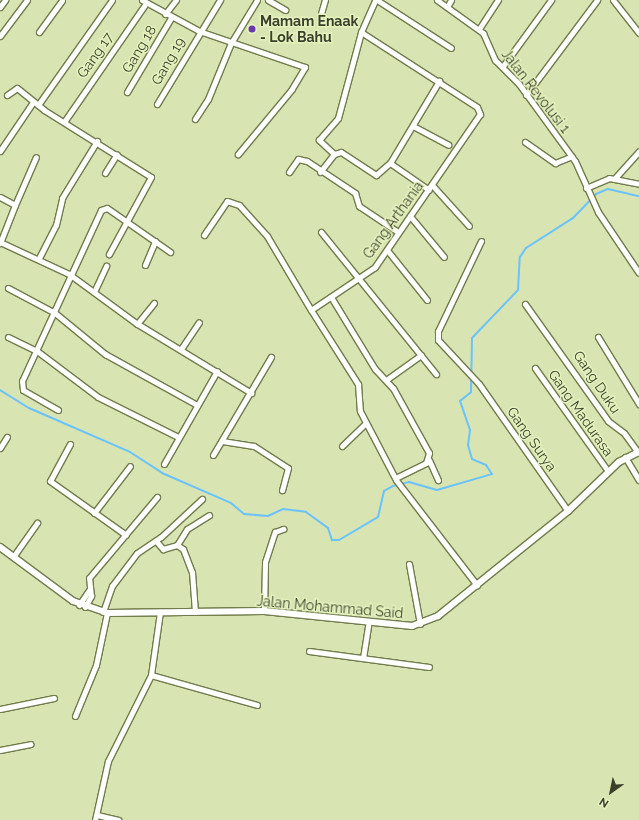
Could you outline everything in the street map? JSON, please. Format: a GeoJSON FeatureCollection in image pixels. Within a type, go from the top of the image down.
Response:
{"type":"FeatureCollection","features":[{"type":"Feature","properties":{"kind":"street"},"geometry":{"type":"LineString","coordinates":[[0,7],[5,0]]}},
{"type":"Feature","properties":{"kind":"street"},"geometry":{"type":"LineString","coordinates":[[0,36],[27,0]]}},
{"type":"Feature","properties":{"kind":"street"},"geometry":{"type":"LineString","coordinates":[[40,32],[62,0]]}},
{"type":"Feature","properties":{"kind":"street"},"geometry":{"type":"LineString","coordinates":[[0,151],[112,0]]}},
{"type":"Feature","properties":{"kind":"street"},"geometry":{"type":"LineString","coordinates":[[165,14],[176,0]]}},
{"type":"Feature","properties":{"kind":"street","name":"Gang 19"},"geometry":{"type":"LineString","coordinates":[[157,104],[199,31],[220,0]]}},
{"type":"Feature","properties":{"kind":"street"},"geometry":{"type":"LineString","coordinates":[[194,118],[208,100],[231,43],[257,0]]}},
{"type":"Feature","properties":{"kind":"street"},"geometry":{"type":"LineString","coordinates":[[268,0],[285,10]]}},
{"type":"Feature","properties":{"kind":"street"},"geometry":{"type":"LineString","coordinates":[[320,17],[326,0]]}},
{"type":"Feature","properties":{"kind":"street"},"geometry":{"type":"LineString","coordinates":[[334,154],[319,140],[338,118],[361,32],[376,0],[451,48]]}},
{"type":"Feature","properties":{"kind":"street","name":"Jalan Revolusi 1"},"geometry":{"type":"LineString","coordinates":[[437,0],[479,29],[495,60],[503,66],[572,156],[598,212],[639,272]]}},
{"type":"Feature","properties":{"kind":"street"},"geometry":{"type":"LineString","coordinates":[[447,7],[451,0]]}},
{"type":"Feature","properties":{"kind":"street"},"geometry":{"type":"LineString","coordinates":[[479,29],[498,0]]}},
{"type":"Feature","properties":{"kind":"street"},"geometry":{"type":"LineString","coordinates":[[503,66],[551,0]]}},
{"type":"Feature","properties":{"kind":"street"},"geometry":{"type":"LineString","coordinates":[[526,95],[597,0]]}},
{"type":"Feature","properties":{"kind":"street"},"geometry":{"type":"LineString","coordinates":[[613,0],[639,33]]}},
{"type":"Feature","properties":{"kind":"street"},"geometry":{"type":"LineString","coordinates":[[144,1],[171,18],[199,31],[305,67],[292,89],[238,154]]}},
{"type":"Feature","properties":{"kind":"street","name":"Gang 17"},"geometry":{"type":"LineString","coordinates":[[64,122],[144,1]]}},
{"type":"Feature","properties":{"kind":"street","name":"Gang 18"},"geometry":{"type":"LineString","coordinates":[[127,92],[171,18]]}},
{"type":"Feature","properties":{"kind":"street","name":"Gang Arthania"},"geometry":{"type":"LineString","coordinates":[[311,310],[358,280],[375,267],[398,232],[431,188],[480,114],[477,107],[439,81],[361,32]]}},
{"type":"Feature","properties":{"kind":"street"},"geometry":{"type":"LineString","coordinates":[[320,172],[334,154],[341,152],[376,175],[390,163],[439,81]]}},
{"type":"Feature","properties":{"kind":"street"},"geometry":{"type":"LineString","coordinates":[[7,95],[17,88],[35,103],[97,141],[151,177],[126,220],[109,254]]}},
{"type":"Feature","properties":{"kind":"street"},"geometry":{"type":"LineString","coordinates":[[413,126],[448,145]]}},
{"type":"Feature","properties":{"kind":"street"},"geometry":{"type":"LineString","coordinates":[[39,258],[56,225],[62,198],[97,141]]}},
{"type":"Feature","properties":{"kind":"street"},"geometry":{"type":"LineString","coordinates":[[525,142],[555,163],[572,156]]}},
{"type":"Feature","properties":{"kind":"street"},"geometry":{"type":"LineString","coordinates":[[587,190],[614,178],[639,151]]}},
{"type":"Feature","properties":{"kind":"street"},"geometry":{"type":"LineString","coordinates":[[105,173],[117,154]]}},
{"type":"Feature","properties":{"kind":"street"},"geometry":{"type":"LineString","coordinates":[[36,157],[0,243],[39,258],[69,274],[137,324],[181,349],[250,393]]}},
{"type":"Feature","properties":{"kind":"street"},"geometry":{"type":"LineString","coordinates":[[290,172],[300,159],[357,195],[360,206],[398,232]]}},
{"type":"Feature","properties":{"kind":"street"},"geometry":{"type":"LineString","coordinates":[[390,163],[431,188],[469,226]]}},
{"type":"Feature","properties":{"kind":"street"},"geometry":{"type":"LineString","coordinates":[[614,178],[639,184]]}},
{"type":"Feature","properties":{"kind":"street"},"geometry":{"type":"LineString","coordinates":[[0,197],[15,205]]}},
{"type":"Feature","properties":{"kind":"street"},"geometry":{"type":"LineString","coordinates":[[204,235],[227,201],[239,205],[267,236],[311,310],[358,384],[358,405],[366,424],[396,479],[477,584]]}},
{"type":"Feature","properties":{"kind":"street"},"geometry":{"type":"LineString","coordinates":[[58,410],[21,387],[55,313],[69,274],[102,208],[126,220],[170,252]]}},
{"type":"Feature","properties":{"kind":"street"},"geometry":{"type":"LineString","coordinates":[[410,216],[444,257]]}},
{"type":"Feature","properties":{"kind":"street"},"geometry":{"type":"LineString","coordinates":[[321,232],[358,280],[421,354],[436,374]]}},
{"type":"Feature","properties":{"kind":"street"},"geometry":{"type":"LineString","coordinates":[[145,265],[155,241]]}},
{"type":"Feature","properties":{"kind":"street","name":"Gang Surya"},"geometry":{"type":"LineString","coordinates":[[481,241],[437,335],[475,380],[568,511]]}},
{"type":"Feature","properties":{"kind":"street"},"geometry":{"type":"LineString","coordinates":[[387,250],[427,300]]}},
{"type":"Feature","properties":{"kind":"street"},"geometry":{"type":"LineString","coordinates":[[94,292],[106,266]]}},
{"type":"Feature","properties":{"kind":"street"},"geometry":{"type":"LineString","coordinates":[[8,288],[55,313],[105,354],[197,405]]}},
{"type":"Feature","properties":{"kind":"street"},"geometry":{"type":"LineString","coordinates":[[332,297],[375,370],[386,380],[429,453],[429,460],[438,480]]}},
{"type":"Feature","properties":{"kind":"street"},"geometry":{"type":"LineString","coordinates":[[137,324],[154,303]]}},
{"type":"Feature","properties":{"kind":"street","name":"Gang Duku"},"geometry":{"type":"LineString","coordinates":[[525,304],[608,422],[620,429],[638,452]]}},
{"type":"Feature","properties":{"kind":"street"},"geometry":{"type":"LineString","coordinates":[[181,349],[199,322]]}},
{"type":"Feature","properties":{"kind":"street"},"geometry":{"type":"LineString","coordinates":[[8,337],[37,351],[98,397],[178,437]]}},
{"type":"Feature","properties":{"kind":"street"},"geometry":{"type":"LineString","coordinates":[[598,337],[639,404]]}},
{"type":"Feature","properties":{"kind":"street"},"geometry":{"type":"LineString","coordinates":[[386,380],[421,354]]}},
{"type":"Feature","properties":{"kind":"street"},"geometry":{"type":"LineString","coordinates":[[213,455],[271,356]]}},
{"type":"Feature","properties":{"kind":"street","name":"Gang Madurasa"},"geometry":{"type":"LineString","coordinates":[[535,368],[608,471]]}},
{"type":"Feature","properties":{"kind":"street"},"geometry":{"type":"LineString","coordinates":[[164,464],[178,437],[217,371]]}},
{"type":"Feature","properties":{"kind":"street"},"geometry":{"type":"LineString","coordinates":[[342,446],[366,424]]}},
{"type":"Feature","properties":{"kind":"street"},"geometry":{"type":"LineString","coordinates":[[0,448],[7,437]]}},
{"type":"Feature","properties":{"kind":"street"},"geometry":{"type":"LineString","coordinates":[[222,440],[254,446],[288,468],[282,490]]}},
{"type":"Feature","properties":{"kind":"street"},"geometry":{"type":"LineString","coordinates":[[70,444],[49,479],[126,535]]}},
{"type":"Feature","properties":{"kind":"street","name":"Jalan Mohammad Said"},"geometry":{"type":"LineString","coordinates":[[1,550],[82,606],[105,613],[264,611],[369,621],[420,624],[438,616],[568,511],[608,471],[625,457],[638,452]]}},
{"type":"Feature","properties":{"kind":"street"},"geometry":{"type":"LineString","coordinates":[[625,457],[639,480]]}},
{"type":"Feature","properties":{"kind":"street"},"geometry":{"type":"LineString","coordinates":[[396,479],[429,460]]}},
{"type":"Feature","properties":{"kind":"street"},"geometry":{"type":"LineString","coordinates":[[94,512],[130,466]]}},
{"type":"Feature","properties":{"kind":"street"},"geometry":{"type":"LineString","coordinates":[[82,606],[89,590],[90,578],[157,496]]}},
{"type":"Feature","properties":{"kind":"street"},"geometry":{"type":"LineString","coordinates":[[75,716],[96,665],[105,613],[112,586],[137,553],[156,541],[202,499]]}},
{"type":"Feature","properties":{"kind":"street"},"geometry":{"type":"LineString","coordinates":[[156,541],[163,548],[178,545],[187,529],[209,515]]}},
{"type":"Feature","properties":{"kind":"street"},"geometry":{"type":"LineString","coordinates":[[13,557],[37,523]]}},
{"type":"Feature","properties":{"kind":"street"},"geometry":{"type":"LineString","coordinates":[[264,611],[265,562],[275,532],[283,529]]}},
{"type":"Feature","properties":{"kind":"street"},"geometry":{"type":"LineString","coordinates":[[178,545],[190,564],[195,612]]}},
{"type":"Feature","properties":{"kind":"street"},"geometry":{"type":"LineString","coordinates":[[409,564],[420,624]]}},
{"type":"Feature","properties":{"kind":"street"},"geometry":{"type":"LineString","coordinates":[[118,820],[96,817],[108,761],[151,675],[160,612]]}},
{"type":"Feature","properties":{"kind":"street"},"geometry":{"type":"LineString","coordinates":[[363,658],[369,621]]}},
{"type":"Feature","properties":{"kind":"street"},"geometry":{"type":"LineString","coordinates":[[309,651],[428,667]]}},
{"type":"Feature","properties":{"kind":"street"},"geometry":{"type":"LineString","coordinates":[[151,675],[257,705]]}},
{"type":"Feature","properties":{"kind":"street"},"geometry":{"type":"LineString","coordinates":[[0,709],[54,698]]}},
{"type":"Feature","properties":{"kind":"street"},"geometry":{"type":"LineString","coordinates":[[0,750],[30,744]]}},
{"type":"Feature","properties":{"kind":"waterway"},"geometry":{"type":"LineString","coordinates":[[0,390],[29,408],[130,452],[162,473],[231,503],[244,514],[268,516],[283,509],[306,512],[328,528],[332,540],[339,540],[378,517],[384,491],[393,486],[409,482],[437,490],[492,474],[486,465],[472,459],[468,445],[470,430],[460,401],[471,392],[472,338],[518,290],[520,257],[526,248],[573,218],[596,194],[608,189],[639,196]]}},
{"type":"Feature","properties":{"kind":"place","name":"Mamam Enaak - Lok Bahu"},"geometry":{"type":"Point","coordinates":[252,29]}}]}
